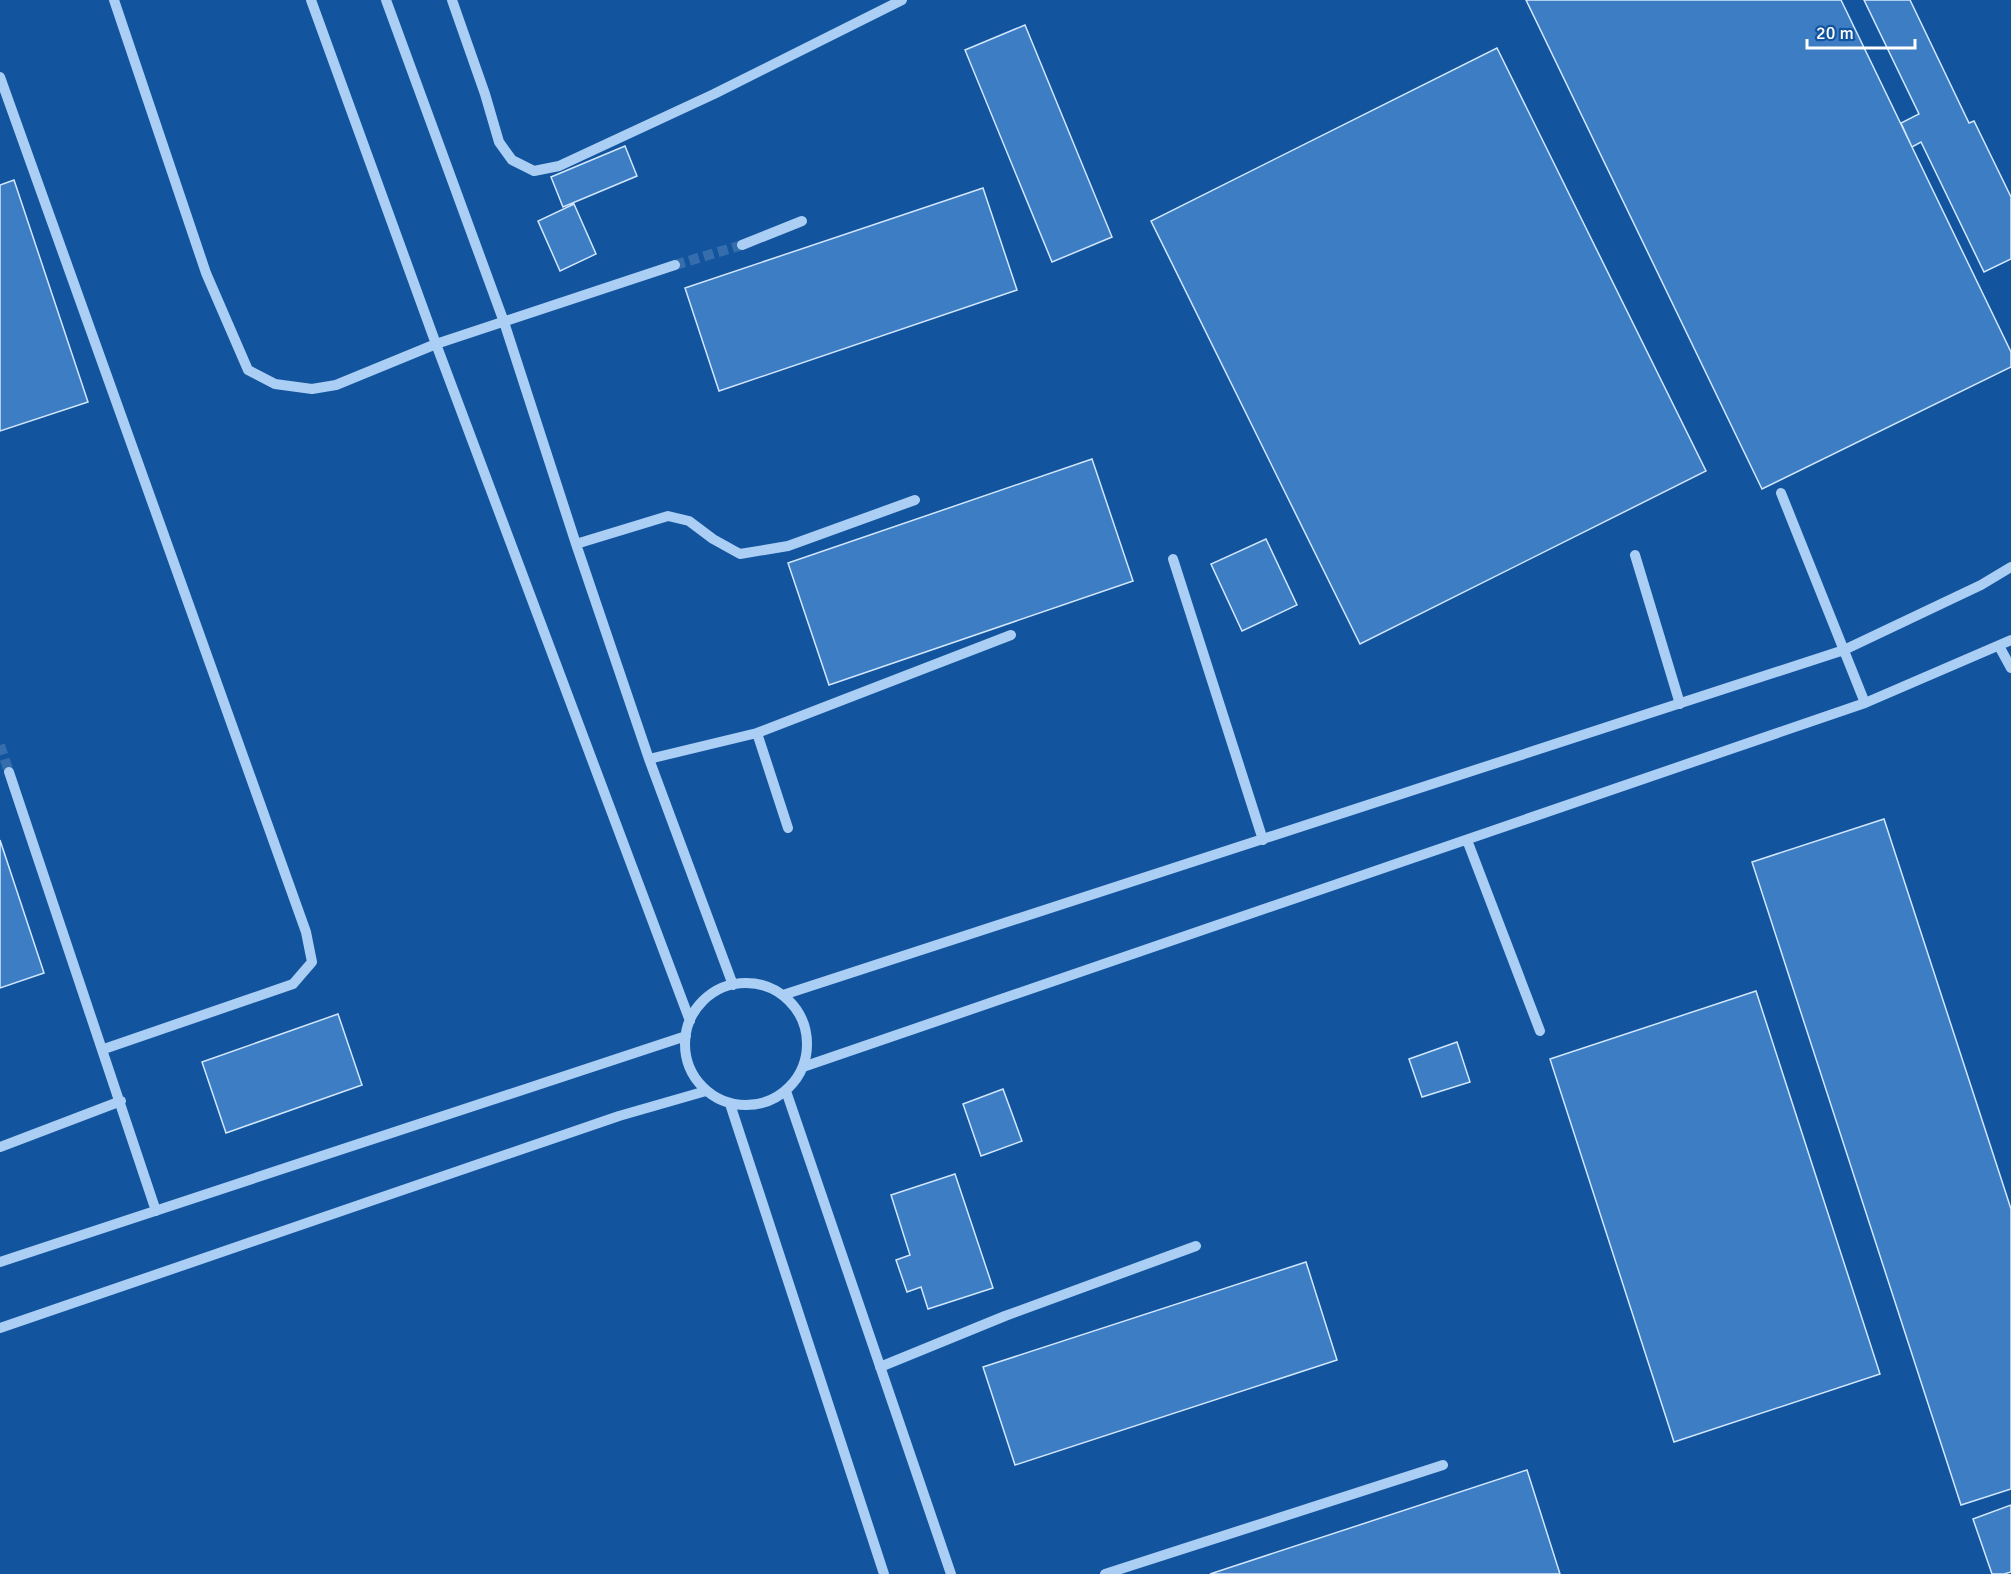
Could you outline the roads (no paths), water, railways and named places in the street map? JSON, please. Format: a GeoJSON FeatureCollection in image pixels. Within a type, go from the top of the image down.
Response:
{"type":"FeatureCollection","features":[{"type":"Feature","properties":{"kind":"street"},"geometry":{"type":"LineString","coordinates":[[114,0],[206,273],[248,370],[275,384],[312,389],[336,385],[436,344],[675,266]]}},
{"type":"Feature","properties":{"kind":"street"},"geometry":{"type":"LineString","coordinates":[[311,0],[436,344],[690,1021]]}},
{"type":"Feature","properties":{"kind":"street"},"geometry":{"type":"LineString","coordinates":[[386,0],[504,322],[649,759],[733,985]]}},
{"type":"Feature","properties":{"kind":"street"},"geometry":{"type":"LineString","coordinates":[[452,0],[499,142],[512,160],[534,171],[559,166],[714,94],[902,0]]}},
{"type":"Feature","properties":{"kind":"street"},"geometry":{"type":"LineString","coordinates":[[0,77],[302,920],[312,962],[292,984],[104,1049]]}},
{"type":"Feature","properties":{"kind":"street"},"geometry":{"type":"LineString","coordinates":[[742,244],[802,221]]}},
{"type":"Feature","properties":{"kind":"street"},"geometry":{"type":"LineString","coordinates":[[1781,493],[1865,703]]}},
{"type":"Feature","properties":{"kind":"street"},"geometry":{"type":"LineString","coordinates":[[576,544],[668,516],[689,521],[713,539],[740,554],[788,546],[915,500]]}},
{"type":"Feature","properties":{"kind":"street"},"geometry":{"type":"LineString","coordinates":[[1635,555],[1680,704]]}},
{"type":"Feature","properties":{"kind":"street"},"geometry":{"type":"LineString","coordinates":[[1173,559],[1263,840]]}},
{"type":"Feature","properties":{"kind":"street"},"geometry":{"type":"LineString","coordinates":[[783,995],[1844,650],[1981,585],[2011,567]]}},
{"type":"Feature","properties":{"kind":"street"},"geometry":{"type":"LineString","coordinates":[[649,759],[757,733],[1011,634]]}},
{"type":"Feature","properties":{"kind":"street"},"geometry":{"type":"LineString","coordinates":[[803,1067],[1865,703],[2011,640]]}},
{"type":"Feature","properties":{"kind":"street"},"geometry":{"type":"LineString","coordinates":[[1999,646],[2011,668]]}},
{"type":"Feature","properties":{"kind":"street"},"geometry":{"type":"LineString","coordinates":[[757,733],[788,828]]}},
{"type":"Feature","properties":{"kind":"street"},"geometry":{"type":"LineString","coordinates":[[9,772],[104,1049],[156,1210]]}},
{"type":"Feature","properties":{"kind":"street"},"geometry":{"type":"LineString","coordinates":[[1467,840],[1540,1031]]}},
{"type":"Feature","properties":{"kind":"street"},"geometry":{"type":"LineString","coordinates":[[750,983],[766,986],[783,995],[796,1009],[805,1027],[807,1048],[803,1067],[796,1080],[769,1101],[750,1106],[730,1104],[706,1091],[693,1075],[686,1056],[686,1036],[690,1021],[698,1007],[709,996],[733,985],[750,983]]}},
{"type":"Feature","properties":{"kind":"street"},"geometry":{"type":"LineString","coordinates":[[0,1262],[686,1036]]}},
{"type":"Feature","properties":{"kind":"street"},"geometry":{"type":"LineString","coordinates":[[786,1090],[951,1574]]}},
{"type":"Feature","properties":{"kind":"street"},"geometry":{"type":"LineString","coordinates":[[0,1328],[608,1120],[706,1091]]}},
{"type":"Feature","properties":{"kind":"street"},"geometry":{"type":"LineString","coordinates":[[0,1147],[121,1101]]}},
{"type":"Feature","properties":{"kind":"street"},"geometry":{"type":"LineString","coordinates":[[730,1104],[884,1574]]}},
{"type":"Feature","properties":{"kind":"street"},"geometry":{"type":"LineString","coordinates":[[880,1367],[1005,1316],[1196,1246]]}},
{"type":"Feature","properties":{"kind":"street"},"geometry":{"type":"LineString","coordinates":[[1105,1574],[1443,1465]]}},
{"type":"Feature","properties":{"kind":"tunnel"},"geometry":{"type":"LineString","coordinates":[[675,265],[742,245]]}},
{"type":"Feature","properties":{"kind":"tunnel"},"geometry":{"type":"LineString","coordinates":[[0,745],[9,772]]}}]}
